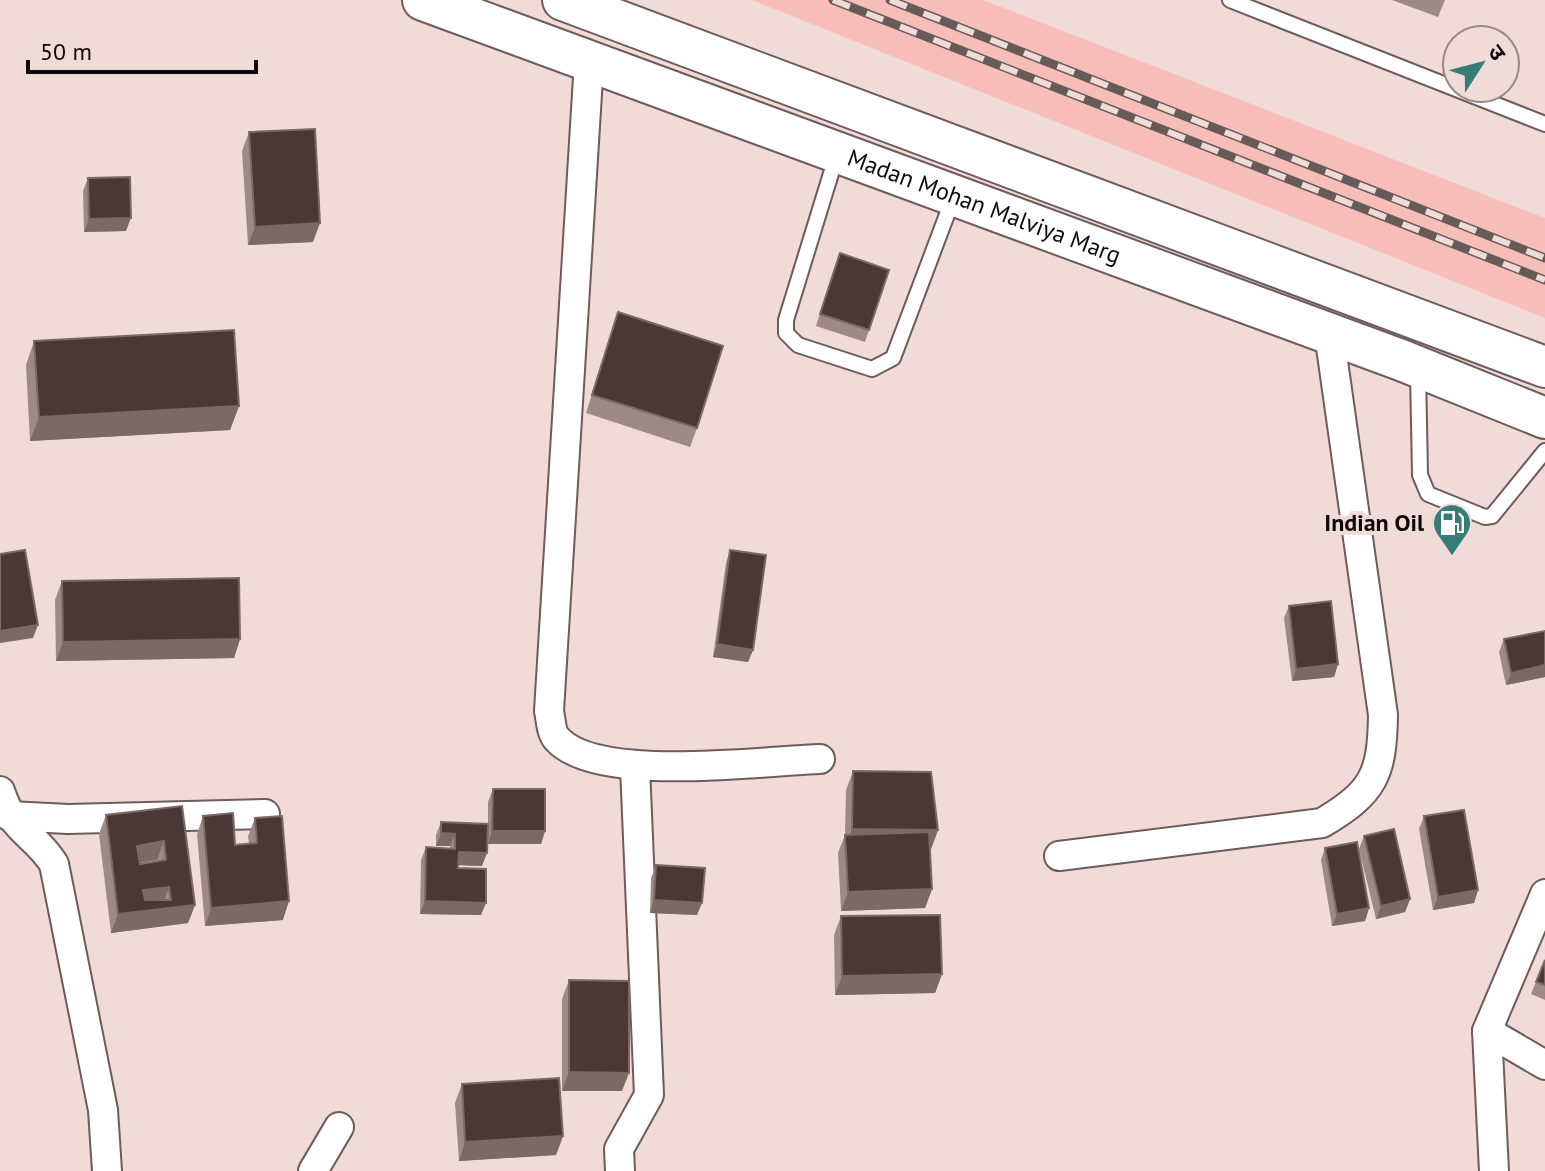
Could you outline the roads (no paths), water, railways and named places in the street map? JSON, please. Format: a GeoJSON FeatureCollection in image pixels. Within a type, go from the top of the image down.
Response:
{"type":"FeatureCollection","features":[{"type":"Feature","properties":{"kind":"main road","name":"Madan Mohan Malviya Marg"},"geometry":{"type":"LineString","coordinates":[[423,0],[1329,333],[1545,418]]}},
{"type":"Feature","properties":{"kind":"main road","name":"Madan Mohan Malviya Marg"},"geometry":{"type":"LineString","coordinates":[[563,0],[1545,367]]}},
{"type":"Feature","properties":{"kind":"street"},"geometry":{"type":"LineString","coordinates":[[589,61],[549,711],[554,737],[570,751],[635,767],[820,759]]}},
{"type":"Feature","properties":{"kind":"street"},"geometry":{"type":"LineString","coordinates":[[1059,856],[1322,823],[1348,808],[1372,786],[1382,755],[1383,715],[1329,333]]}},
{"type":"Feature","properties":{"kind":"street"},"geometry":{"type":"LineString","coordinates":[[620,1171],[619,1149],[649,1095],[635,767]]}},
{"type":"Feature","properties":{"kind":"street"},"geometry":{"type":"LineString","coordinates":[[4,804],[68,819],[265,814]]}},
{"type":"Feature","properties":{"kind":"street"},"geometry":{"type":"LineString","coordinates":[[4,804],[28,838],[43,847],[54,864],[103,1110],[107,1171]]}},
{"type":"Feature","properties":{"kind":"street"},"geometry":{"type":"LineString","coordinates":[[1494,1171],[1487,1031],[1545,894]]}},
{"type":"Feature","properties":{"kind":"street"},"geometry":{"type":"LineString","coordinates":[[1487,1031],[1545,1065]]}},
{"type":"Feature","properties":{"kind":"street"},"geometry":{"type":"LineString","coordinates":[[313,1171],[339,1127]]}},
{"type":"Feature","properties":{"kind":"lane"},"geometry":{"type":"LineString","coordinates":[[1230,0],[1545,124]]}},
{"type":"Feature","properties":{"kind":"lane"},"geometry":{"type":"LineString","coordinates":[[837,153],[786,320],[786,333],[798,345],[872,369],[893,358],[954,196]]}},
{"type":"Feature","properties":{"kind":"lane"},"geometry":{"type":"LineString","coordinates":[[1418,367],[1420,475],[1428,494],[1485,517],[1492,516],[1545,451]]}},
{"type":"Feature","properties":{"kind":"railway"},"geometry":{"type":"LineString","coordinates":[[833,0],[1545,280]]}},
{"type":"Feature","properties":{"kind":"railway"},"geometry":{"type":"LineString","coordinates":[[890,0],[1545,258]]}},
{"type":"Feature","properties":{"kind":"place","name":"Indian Oil"},"geometry":{"type":"Point","coordinates":[1452,557]}}]}
